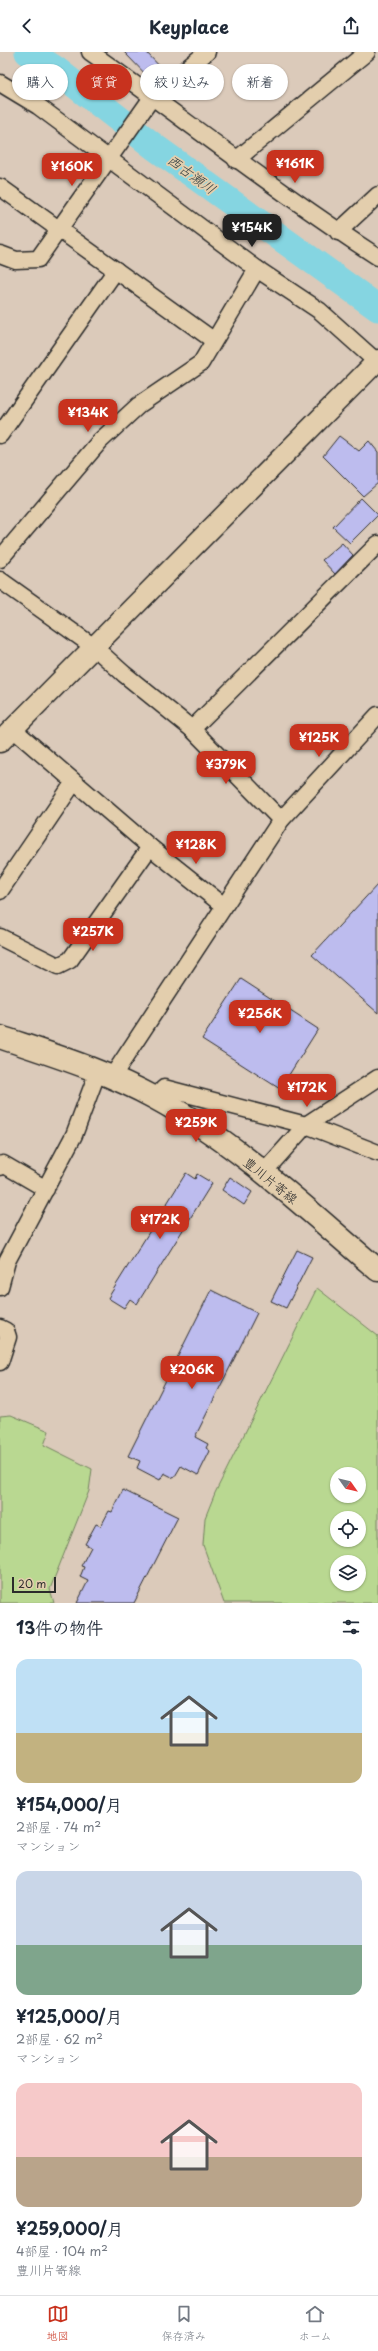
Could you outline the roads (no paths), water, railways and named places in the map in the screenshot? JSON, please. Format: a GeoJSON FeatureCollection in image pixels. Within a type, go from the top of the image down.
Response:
{"type":"FeatureCollection","features":[{"type":"Feature","properties":{"kind":"main road","name":"豊川片寄線"},"geometry":{"type":"LineString","coordinates":[[0,1037],[105,1074],[155,1098],[197,1123],[264,1172],[378,1270]]}},
{"type":"Feature","properties":{"kind":"street"},"geometry":{"type":"LineString","coordinates":[[90,52],[140,87]]}},
{"type":"Feature","properties":{"kind":"street"},"geometry":{"type":"LineString","coordinates":[[192,64],[207,52]]}},
{"type":"Feature","properties":{"kind":"street"},"geometry":{"type":"LineString","coordinates":[[236,160],[367,52]]}},
{"type":"Feature","properties":{"kind":"street"},"geometry":{"type":"LineString","coordinates":[[0,83],[111,153],[257,269],[320,311],[377,361],[7,736],[74,782],[150,847],[224,906]]}},
{"type":"Feature","properties":{"kind":"street"},"geometry":{"type":"LineString","coordinates":[[0,254],[16,260],[38,259],[60,230],[111,153],[150,100]]}},
{"type":"Feature","properties":{"kind":"street"},"geometry":{"type":"LineString","coordinates":[[158,100],[236,160],[338,232],[378,258]]}},
{"type":"Feature","properties":{"kind":"street"},"geometry":{"type":"LineString","coordinates":[[0,187],[213,340]]}},
{"type":"Feature","properties":{"kind":"street"},"geometry":{"type":"LineString","coordinates":[[338,232],[378,195]]}},
{"type":"Feature","properties":{"kind":"street"},"geometry":{"type":"LineString","coordinates":[[0,559],[100,441],[139,405],[201,363],[213,340],[257,269]]}},
{"type":"Feature","properties":{"kind":"street"},"geometry":{"type":"LineString","coordinates":[[0,435],[116,270]]}},
{"type":"Feature","properties":{"kind":"street"},"geometry":{"type":"LineString","coordinates":[[192,730],[378,544]]}},
{"type":"Feature","properties":{"kind":"street"},"geometry":{"type":"LineString","coordinates":[[0,580],[94,647],[124,674],[192,730],[281,820]]}},
{"type":"Feature","properties":{"kind":"street"},"geometry":{"type":"LineString","coordinates":[[0,1287],[7,1261],[74,1136],[105,1074],[224,906],[281,820],[378,715]]}},
{"type":"Feature","properties":{"kind":"street"},"geometry":{"type":"LineString","coordinates":[[0,891],[74,782]]}},
{"type":"Feature","properties":{"kind":"street"},"geometry":{"type":"LineString","coordinates":[[0,937],[58,966],[70,960],[150,847]]}},
{"type":"Feature","properties":{"kind":"street"},"geometry":{"type":"LineString","coordinates":[[264,1172],[306,1125],[378,1078]]}},
{"type":"Feature","properties":{"kind":"street"},"geometry":{"type":"LineString","coordinates":[[155,1098],[164,1088],[306,1125],[378,1153]]}},
{"type":"Feature","properties":{"kind":"street"},"geometry":{"type":"LineString","coordinates":[[0,1167],[4,1164],[46,1189]]}},
{"type":"Feature","properties":{"kind":"street"},"geometry":{"type":"LineString","coordinates":[[0,1328],[6,1331],[8,1336],[0,1362]]}},
{"type":"Feature","properties":{"kind":"waterway","name":"西古瀬川"},"geometry":{"type":"LineString","coordinates":[[28,52],[55,69],[156,148],[378,308]]}}]}
